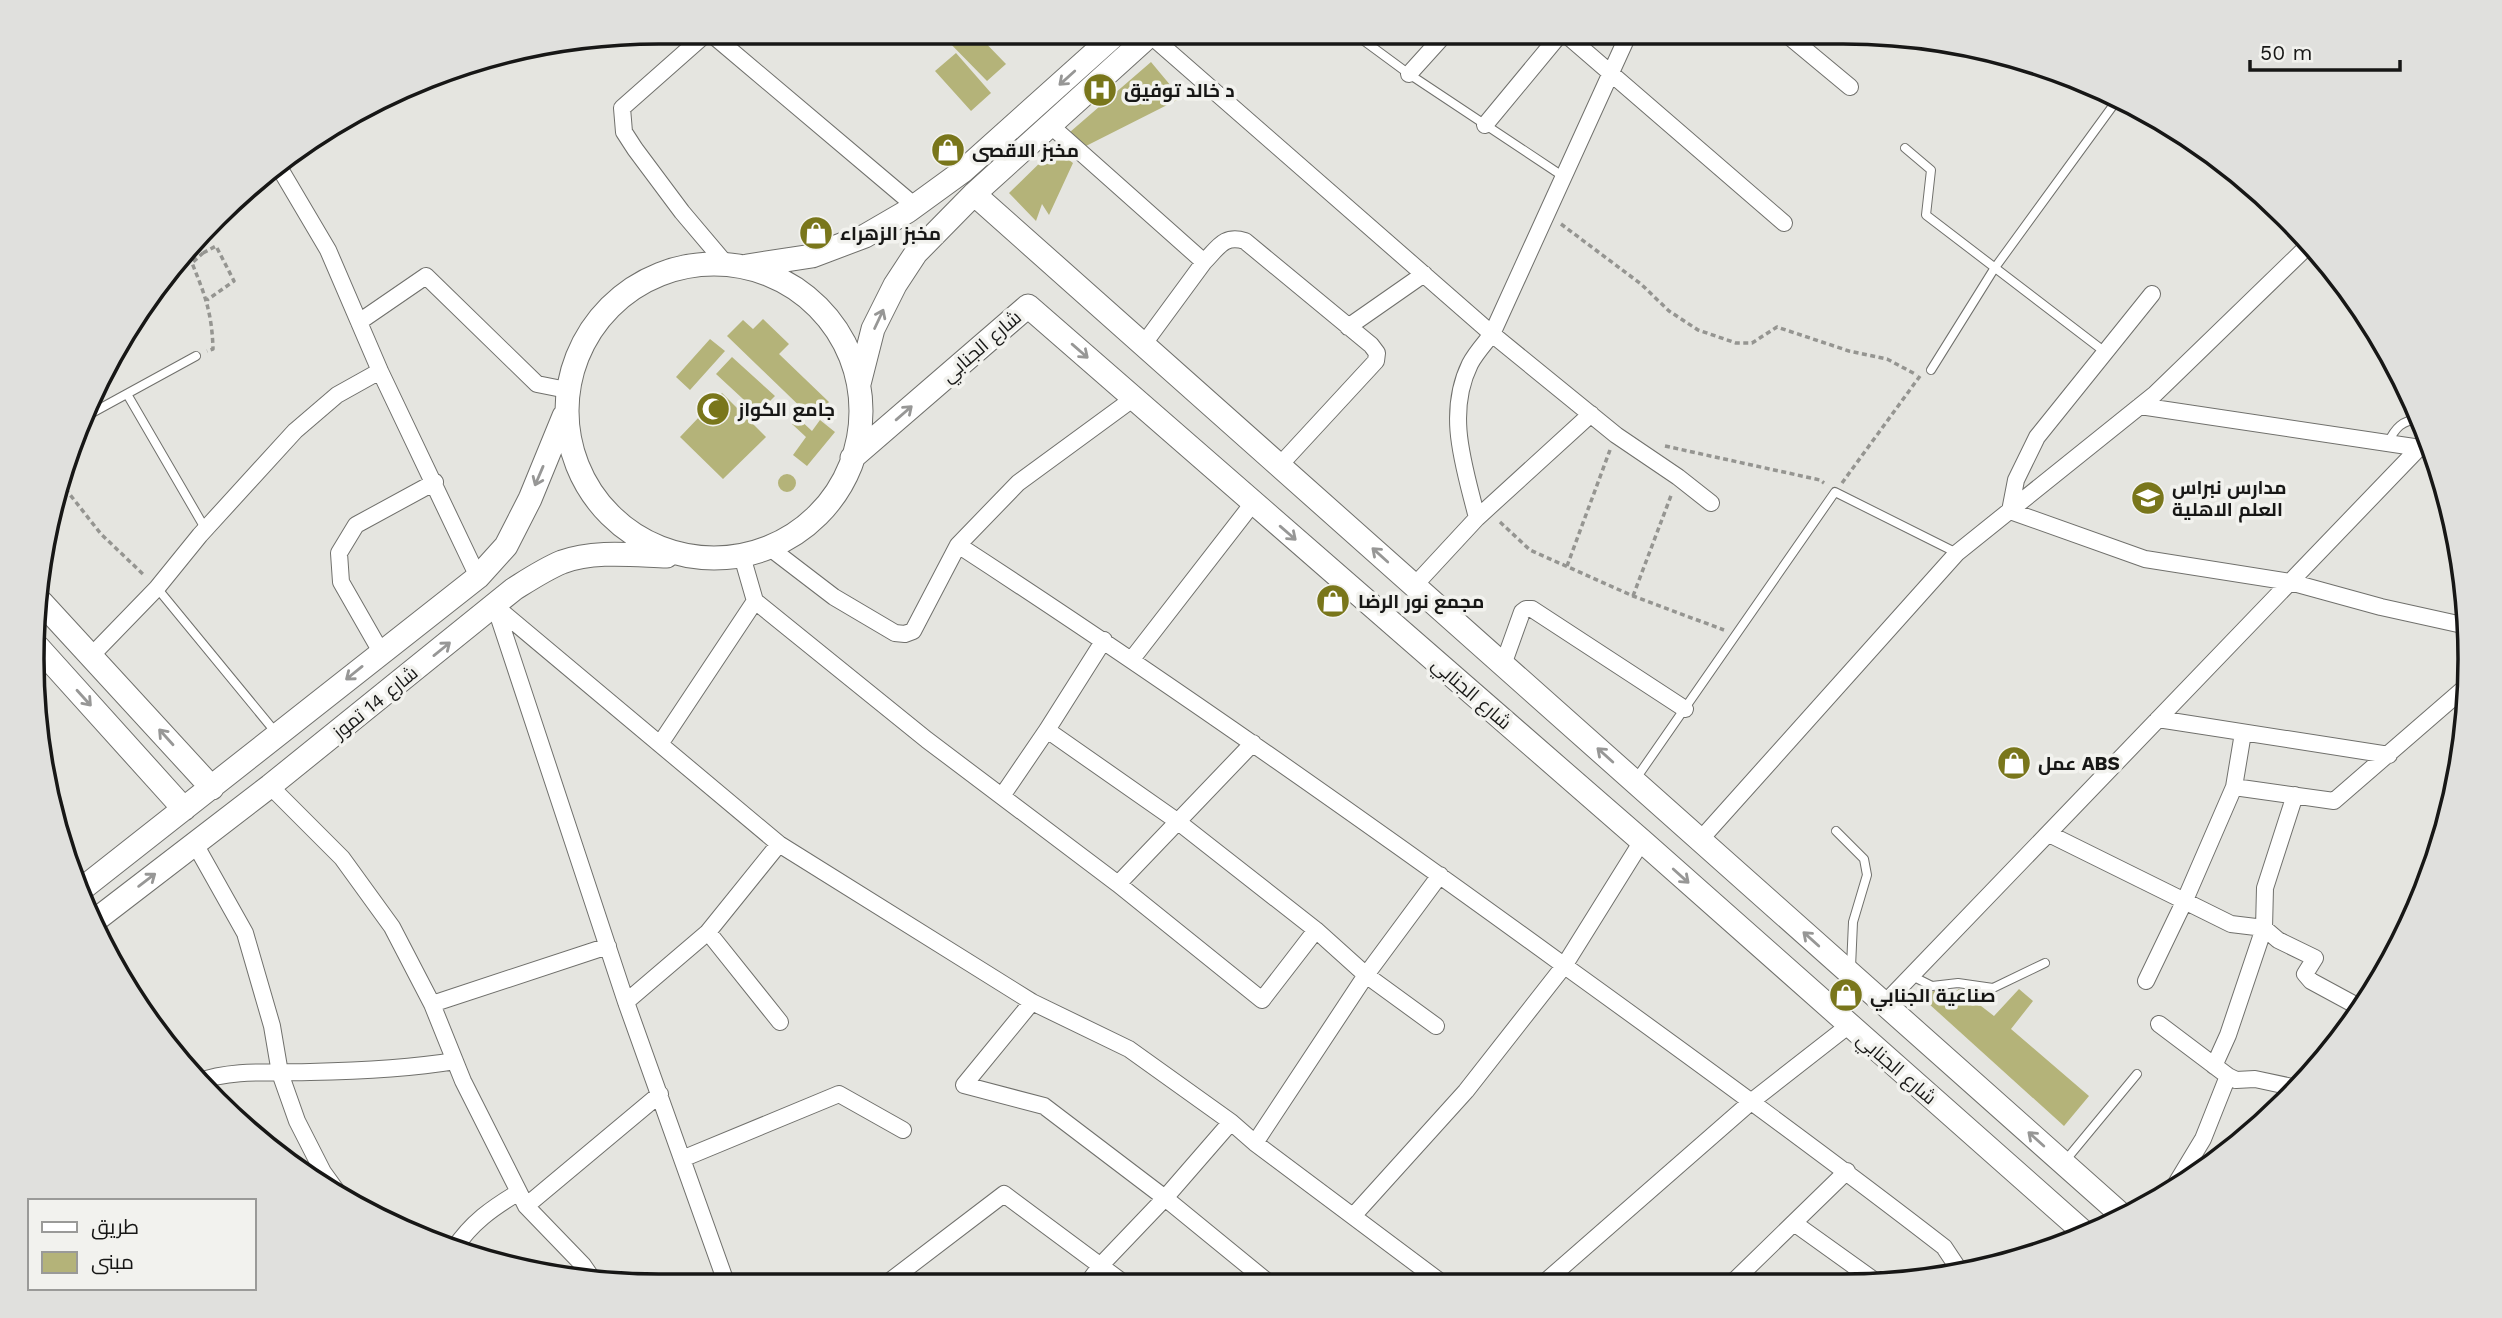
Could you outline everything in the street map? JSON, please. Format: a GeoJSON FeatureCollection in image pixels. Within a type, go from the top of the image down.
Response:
{"type":"FeatureCollection","features":[{"type":"Feature","properties":{"kind":"street"},"geometry":{"type":"LineString","coordinates":[[694,44],[622,108],[625,132],[682,212],[735,265],[778,278],[807,297],[831,322],[849,351],[859,384]]}},
{"type":"Feature","properties":{"kind":"street"},"geometry":{"type":"LineString","coordinates":[[722,44],[915,206]]}},
{"type":"Feature","properties":{"kind":"street"},"geometry":{"type":"LineString","coordinates":[[735,265],[812,256],[865,236],[915,206],[963,171],[1105,44]]}},
{"type":"Feature","properties":{"kind":"street"},"geometry":{"type":"LineString","coordinates":[[859,384],[873,329],[895,285],[916,253],[974,194],[1140,44]]}},
{"type":"Feature","properties":{"kind":"street"},"geometry":{"type":"LineString","coordinates":[[1164,44],[1492,334],[1616,435],[1711,503]]}},
{"type":"Feature","properties":{"kind":"street"},"geometry":{"type":"LineString","coordinates":[[1409,74],[1436,44]]}},
{"type":"Feature","properties":{"kind":"street"},"geometry":{"type":"LineString","coordinates":[[1485,125],[1554,44]]}},
{"type":"Feature","properties":{"kind":"street"},"geometry":{"type":"LineString","coordinates":[[1576,44],[1784,223]]}},
{"type":"Feature","properties":{"kind":"street"},"geometry":{"type":"LineString","coordinates":[[1482,514],[1461,456],[1457,430],[1459,405],[1471,363],[1492,334],[1624,44]]}},
{"type":"Feature","properties":{"kind":"street"},"geometry":{"type":"LineString","coordinates":[[1798,44],[1850,87]]}},
{"type":"Feature","properties":{"kind":"street"},"geometry":{"type":"LineString","coordinates":[[1050,125],[1204,262]]}},
{"type":"Feature","properties":{"kind":"street"},"geometry":{"type":"LineString","coordinates":[[282,172],[328,250],[380,371],[435,482],[478,578]]}},
{"type":"Feature","properties":{"kind":"street","name":"شارع الجنابي"},"geometry":{"type":"LineString","coordinates":[[974,194],[2116,1210]]}},
{"type":"Feature","properties":{"kind":"street"},"geometry":{"type":"LineString","coordinates":[[1143,345],[1204,262],[1225,241],[1234,238],[1245,241],[1371,345],[1377,353],[1376,361],[1279,466]]}},
{"type":"Feature","properties":{"kind":"street"},"geometry":{"type":"LineString","coordinates":[[1700,840],[1957,554],[2140,406],[2303,250]]}},
{"type":"Feature","properties":{"kind":"street","name":"شارع 14 تموز"},"geometry":{"type":"LineString","coordinates":[[87,885],[478,578],[506,547],[530,499],[566,401],[577,354],[596,322],[622,296],[653,277],[689,266],[735,265]]}},
{"type":"Feature","properties":{"kind":"street"},"geometry":{"type":"LineString","coordinates":[[1348,327],[1424,274]]}},
{"type":"Feature","properties":{"kind":"street"},"geometry":{"type":"LineString","coordinates":[[359,322],[426,276],[537,384],[566,401],[570,447],[582,479],[608,514],[643,541],[685,556]]}},
{"type":"Feature","properties":{"kind":"street"},"geometry":{"type":"LineString","coordinates":[[2010,511],[2016,480],[2037,437],[2152,294]]}},
{"type":"Feature","properties":{"kind":"street","name":"شارع الجنابي"},"geometry":{"type":"LineString","coordinates":[[852,457],[1028,306],[1642,841],[2078,1227]]}},
{"type":"Feature","properties":{"kind":"street"},"geometry":{"type":"LineString","coordinates":[[92,655],[156,588],[295,430],[337,395],[380,371]]}},
{"type":"Feature","properties":{"kind":"street","name":"شارع 14 تموز"},"geometry":{"type":"LineString","coordinates":[[101,916],[536,575],[565,561],[596,555],[714,558],[742,556],[770,548],[812,522],[844,482],[860,435],[859,384]]}},
{"type":"Feature","properties":{"kind":"street"},"geometry":{"type":"LineString","coordinates":[[770,548],[834,597],[895,634],[913,631],[958,545],[1018,483],[1134,398]]}},
{"type":"Feature","properties":{"kind":"street"},"geometry":{"type":"LineString","coordinates":[[2140,406],[2421,448]]}},
{"type":"Feature","properties":{"kind":"street"},"geometry":{"type":"LineString","coordinates":[[1414,586],[1482,514],[1591,414]]}},
{"type":"Feature","properties":{"kind":"street"},"geometry":{"type":"LineString","coordinates":[[1884,1004],[2290,582],[2423,452]]}},
{"type":"Feature","properties":{"kind":"street"},"geometry":{"type":"LineString","coordinates":[[381,652],[341,582],[339,554],[356,526],[435,482]]}},
{"type":"Feature","properties":{"kind":"street"},"geometry":{"type":"LineString","coordinates":[[1132,659],[1253,503]]}},
{"type":"Feature","properties":{"kind":"street"},"geometry":{"type":"LineString","coordinates":[[2010,511],[2145,559],[2290,582],[2381,607],[2457,624]]}},
{"type":"Feature","properties":{"kind":"street"},"geometry":{"type":"LineString","coordinates":[[958,545],[1132,659],[1440,875],[1847,1171],[1944,1247],[1955,1263]]}},
{"type":"Feature","properties":{"kind":"street"},"geometry":{"type":"LineString","coordinates":[[742,556],[755,601],[927,740],[1118,884],[1262,1000],[1315,930]]}},
{"type":"Feature","properties":{"kind":"street"},"geometry":{"type":"LineString","coordinates":[[660,744],[755,601]]}},
{"type":"Feature","properties":{"kind":"street"},"geometry":{"type":"LineString","coordinates":[[495,606],[779,844],[1032,1002],[1129,1049],[1231,1122],[1255,1143],[1430,1274]]}},
{"type":"Feature","properties":{"kind":"street"},"geometry":{"type":"LineString","coordinates":[[495,606],[626,1002],[723,1274]]}},
{"type":"Feature","properties":{"kind":"street"},"geometry":{"type":"LineString","coordinates":[[46,607],[212,788]]}},
{"type":"Feature","properties":{"kind":"street"},"geometry":{"type":"LineString","coordinates":[[1503,665],[1521,612],[1532,609],[1685,709]]}},
{"type":"Feature","properties":{"kind":"street"},"geometry":{"type":"LineString","coordinates":[[1002,796],[1104,640]]}},
{"type":"Feature","properties":{"kind":"street"},"geometry":{"type":"LineString","coordinates":[[44,654],[184,809]]}},
{"type":"Feature","properties":{"kind":"street"},"geometry":{"type":"LineString","coordinates":[[2234,787],[2334,801],[2457,695]]}},
{"type":"Feature","properties":{"kind":"street"},"geometry":{"type":"LineString","coordinates":[[2158,719],[2389,755]]}},
{"type":"Feature","properties":{"kind":"street"},"geometry":{"type":"LineString","coordinates":[[1047,730],[1177,821],[1315,930],[1366,975],[1436,1026]]}},
{"type":"Feature","properties":{"kind":"street"},"geometry":{"type":"LineString","coordinates":[[2146,981],[2234,787],[2243,733]]}},
{"type":"Feature","properties":{"kind":"street"},"geometry":{"type":"LineString","coordinates":[[1118,884],[1253,743]]}},
{"type":"Feature","properties":{"kind":"street"},"geometry":{"type":"LineString","coordinates":[[270,786],[342,858],[392,927],[432,1004],[455,1060],[522,1199],[586,1270]]}},
{"type":"Feature","properties":{"kind":"street"},"geometry":{"type":"LineString","coordinates":[[2214,1066],[2228,1035],[2264,928],[2265,888],[2295,795]]}},
{"type":"Feature","properties":{"kind":"street"},"geometry":{"type":"LineString","coordinates":[[2049,834],[2231,924],[2264,928],[2278,940],[2315,958],[2305,974],[2311,981],[2353,1004]]}},
{"type":"Feature","properties":{"kind":"street"},"geometry":{"type":"LineString","coordinates":[[1354,1216],[1465,1091],[1564,966],[1642,841]]}},
{"type":"Feature","properties":{"kind":"street"},"geometry":{"type":"LineString","coordinates":[[195,844],[245,933],[272,1026],[280,1073],[297,1121],[327,1177]]}},
{"type":"Feature","properties":{"kind":"street"},"geometry":{"type":"LineString","coordinates":[[626,1002],[708,932],[779,844]]}},
{"type":"Feature","properties":{"kind":"street"},"geometry":{"type":"LineString","coordinates":[[1255,1143],[1366,975],[1440,875]]}},
{"type":"Feature","properties":{"kind":"street"},"geometry":{"type":"LineString","coordinates":[[708,932],[780,1022]]}},
{"type":"Feature","properties":{"kind":"street"},"geometry":{"type":"LineString","coordinates":[[432,1004],[608,946]]}},
{"type":"Feature","properties":{"kind":"street"},"geometry":{"type":"LineString","coordinates":[[1032,1002],[964,1085],[1044,1106],[1165,1198],[1258,1274]]}},
{"type":"Feature","properties":{"kind":"street"},"geometry":{"type":"LineString","coordinates":[[2159,1024],[2236,1080],[2255,1079],[2286,1086]]}},
{"type":"Feature","properties":{"kind":"street"},"geometry":{"type":"LineString","coordinates":[[1554,1274],[1752,1101],[1848,1026]]}},
{"type":"Feature","properties":{"kind":"street"},"geometry":{"type":"LineString","coordinates":[[209,1078],[390,1069],[455,1060]]}},
{"type":"Feature","properties":{"kind":"street"},"geometry":{"type":"LineString","coordinates":[[2183,1172],[2203,1139],[2228,1076]]}},
{"type":"Feature","properties":{"kind":"street"},"geometry":{"type":"LineString","coordinates":[[460,1241],[487,1211],[522,1199],[660,1094]]}},
{"type":"Feature","properties":{"kind":"street"},"geometry":{"type":"LineString","coordinates":[[682,1159],[839,1094],[904,1130]]}},
{"type":"Feature","properties":{"kind":"street"},"geometry":{"type":"LineString","coordinates":[[1094,1274],[1231,1122]]}},
{"type":"Feature","properties":{"kind":"street"},"geometry":{"type":"LineString","coordinates":[[1741,1274],[1847,1171]]}},
{"type":"Feature","properties":{"kind":"street"},"geometry":{"type":"LineString","coordinates":[[899,1274],[1004,1194],[1112,1274]]}},
{"type":"Feature","properties":{"kind":"street"},"geometry":{"type":"LineString","coordinates":[[1794,1223],[1864,1273]]}},
{"type":"Feature","properties":{"kind":"lane"},"geometry":{"type":"LineString","coordinates":[[1368,44],[1565,177]]}},
{"type":"Feature","properties":{"kind":"lane"},"geometry":{"type":"LineString","coordinates":[[1931,370],[1994,269],[2113,106]]}},
{"type":"Feature","properties":{"kind":"lane"},"geometry":{"type":"LineString","coordinates":[[1905,148],[1931,170],[1926,215],[2105,352]]}},
{"type":"Feature","properties":{"kind":"lane"},"geometry":{"type":"LineString","coordinates":[[97,410],[196,356]]}},
{"type":"Feature","properties":{"kind":"lane"},"geometry":{"type":"LineString","coordinates":[[127,394],[206,530]]}},
{"type":"Feature","properties":{"kind":"lane"},"geometry":{"type":"LineString","coordinates":[[2388,443],[2394,430],[2403,422],[2410,421]]}},
{"type":"Feature","properties":{"kind":"lane"},"geometry":{"type":"LineString","coordinates":[[1634,781],[1835,492],[1957,554]]}},
{"type":"Feature","properties":{"kind":"lane"},"geometry":{"type":"LineString","coordinates":[[156,588],[277,735]]}},
{"type":"Feature","properties":{"kind":"lane"},"geometry":{"type":"LineString","coordinates":[[1836,831],[1864,859],[1867,875],[1853,922],[1850,974]]}},
{"type":"Feature","properties":{"kind":"lane"},"geometry":{"type":"LineString","coordinates":[[1912,976],[1932,986],[1958,983],[1993,988],[2045,963]]}},
{"type":"Feature","properties":{"kind":"lane"},"geometry":{"type":"LineString","coordinates":[[2063,1164],[2137,1074]]}},
{"type":"Feature","properties":{"kind":"path"},"geometry":{"type":"LineString","coordinates":[[1548,214],[1641,284],[1669,311],[1698,330],[1736,343],[1752,343],[1777,327],[1849,351],[1887,359],[1920,376]]}},
{"type":"Feature","properties":{"kind":"path"},"geometry":{"type":"LineString","coordinates":[[196,356],[213,349],[212,324],[207,300],[192,263],[216,246],[234,281],[207,300]]}},
{"type":"Feature","properties":{"kind":"path"},"geometry":{"type":"LineString","coordinates":[[201,248],[203,253]]}},
{"type":"Feature","properties":{"kind":"path"},"geometry":{"type":"LineString","coordinates":[[1657,444],[1820,480],[1835,492],[1920,376],[1931,370]]}},
{"type":"Feature","properties":{"kind":"path"},"geometry":{"type":"LineString","coordinates":[[1567,566],[1616,435]]}},
{"type":"Feature","properties":{"kind":"path"},"geometry":{"type":"LineString","coordinates":[[1633,596],[1678,477]]}},
{"type":"Feature","properties":{"kind":"path"},"geometry":{"type":"LineString","coordinates":[[67,491],[102,534],[156,588]]}},
{"type":"Feature","properties":{"kind":"path"},"geometry":{"type":"LineString","coordinates":[[1482,514],[1530,550],[1633,596],[1736,634]]}},
{"type":"Feature","properties":{"kind":"building"},"geometry":{"type":"Polygon","coordinates":[[[951,44],[987,44],[1006,64],[987,81],[951,44]]]}},
{"type":"Feature","properties":{"kind":"building"},"geometry":{"type":"Polygon","coordinates":[[[956,53],[991,93],[971,111],[935,71],[956,53]]]}},
{"type":"Feature","properties":{"kind":"building"},"geometry":{"type":"Polygon","coordinates":[[[1151,62],[1181,98],[1084,147],[1070,132],[1151,62]]]}},
{"type":"Feature","properties":{"kind":"building"},"geometry":{"type":"Polygon","coordinates":[[[1054,149],[1073,163],[1049,215],[1042,204],[1036,221],[1009,193],[1054,149]]]}},
{"type":"Feature","properties":{"kind":"building"},"geometry":{"type":"Polygon","coordinates":[[[763,319],[789,344],[779,354],[829,402],[813,419],[727,336],[743,320],[753,329],[763,319]]]}},
{"type":"Feature","properties":{"kind":"building"},"geometry":{"type":"Polygon","coordinates":[[[710,339],[725,351],[690,390],[676,377],[710,339]]]}},
{"type":"Feature","properties":{"kind":"building"},"geometry":{"type":"Polygon","coordinates":[[[732,357],[775,396],[767,404],[772,409],[767,415],[759,408],[756,411],[716,374],[732,357]]]}},
{"type":"Feature","properties":{"kind":"building"},"geometry":{"type":"Polygon","coordinates":[[[722,393],[766,437],[723,479],[680,437],[722,393]]]}},
{"type":"Feature","properties":{"kind":"building"},"geometry":{"type":"Polygon","coordinates":[[[798,418],[812,431],[820,420],[835,432],[807,466],[793,455],[806,437],[792,424],[798,418]]]}},
{"type":"Feature","properties":{"kind":"building"},"geometry":{"type":"Polygon","coordinates":[[[787,474],[793,477],[796,483],[793,489],[787,492],[781,489],[778,483],[781,477],[787,474]]]}},
{"type":"Feature","properties":{"kind":"building"},"geometry":{"type":"Polygon","coordinates":[[[1959,989],[1994,1016],[2019,989],[2033,1001],[2011,1029],[2089,1096],[2064,1126],[1918,994],[1939,990],[1948,997],[1959,989]]]}},
{"type":"Feature","properties":{"kind":"place","name":"د خالد توفيق"},"geometry":{"type":"Point","coordinates":[1100,90]}},
{"type":"Feature","properties":{"kind":"place","name":"مخبز الاقصى"},"geometry":{"type":"Point","coordinates":[948,150]}},
{"type":"Feature","properties":{"kind":"place","name":"مخبز الزهراء"},"geometry":{"type":"Point","coordinates":[816,233]}},
{"type":"Feature","properties":{"kind":"place","name":"جامع الكواز"},"geometry":{"type":"Point","coordinates":[713,409]}},
{"type":"Feature","properties":{"kind":"place","name":"مدارس نبراس العلم الاهلية"},"geometry":{"type":"Point","coordinates":[2148,498]}},
{"type":"Feature","properties":{"kind":"place","name":"مجمع نور الرضا"},"geometry":{"type":"Point","coordinates":[1333,601]}},
{"type":"Feature","properties":{"kind":"place","name":"عمل ABS"},"geometry":{"type":"Point","coordinates":[2014,763]}},
{"type":"Feature","properties":{"kind":"place","name":"صناعية الجنابي"},"geometry":{"type":"Point","coordinates":[1846,995]}}]}
